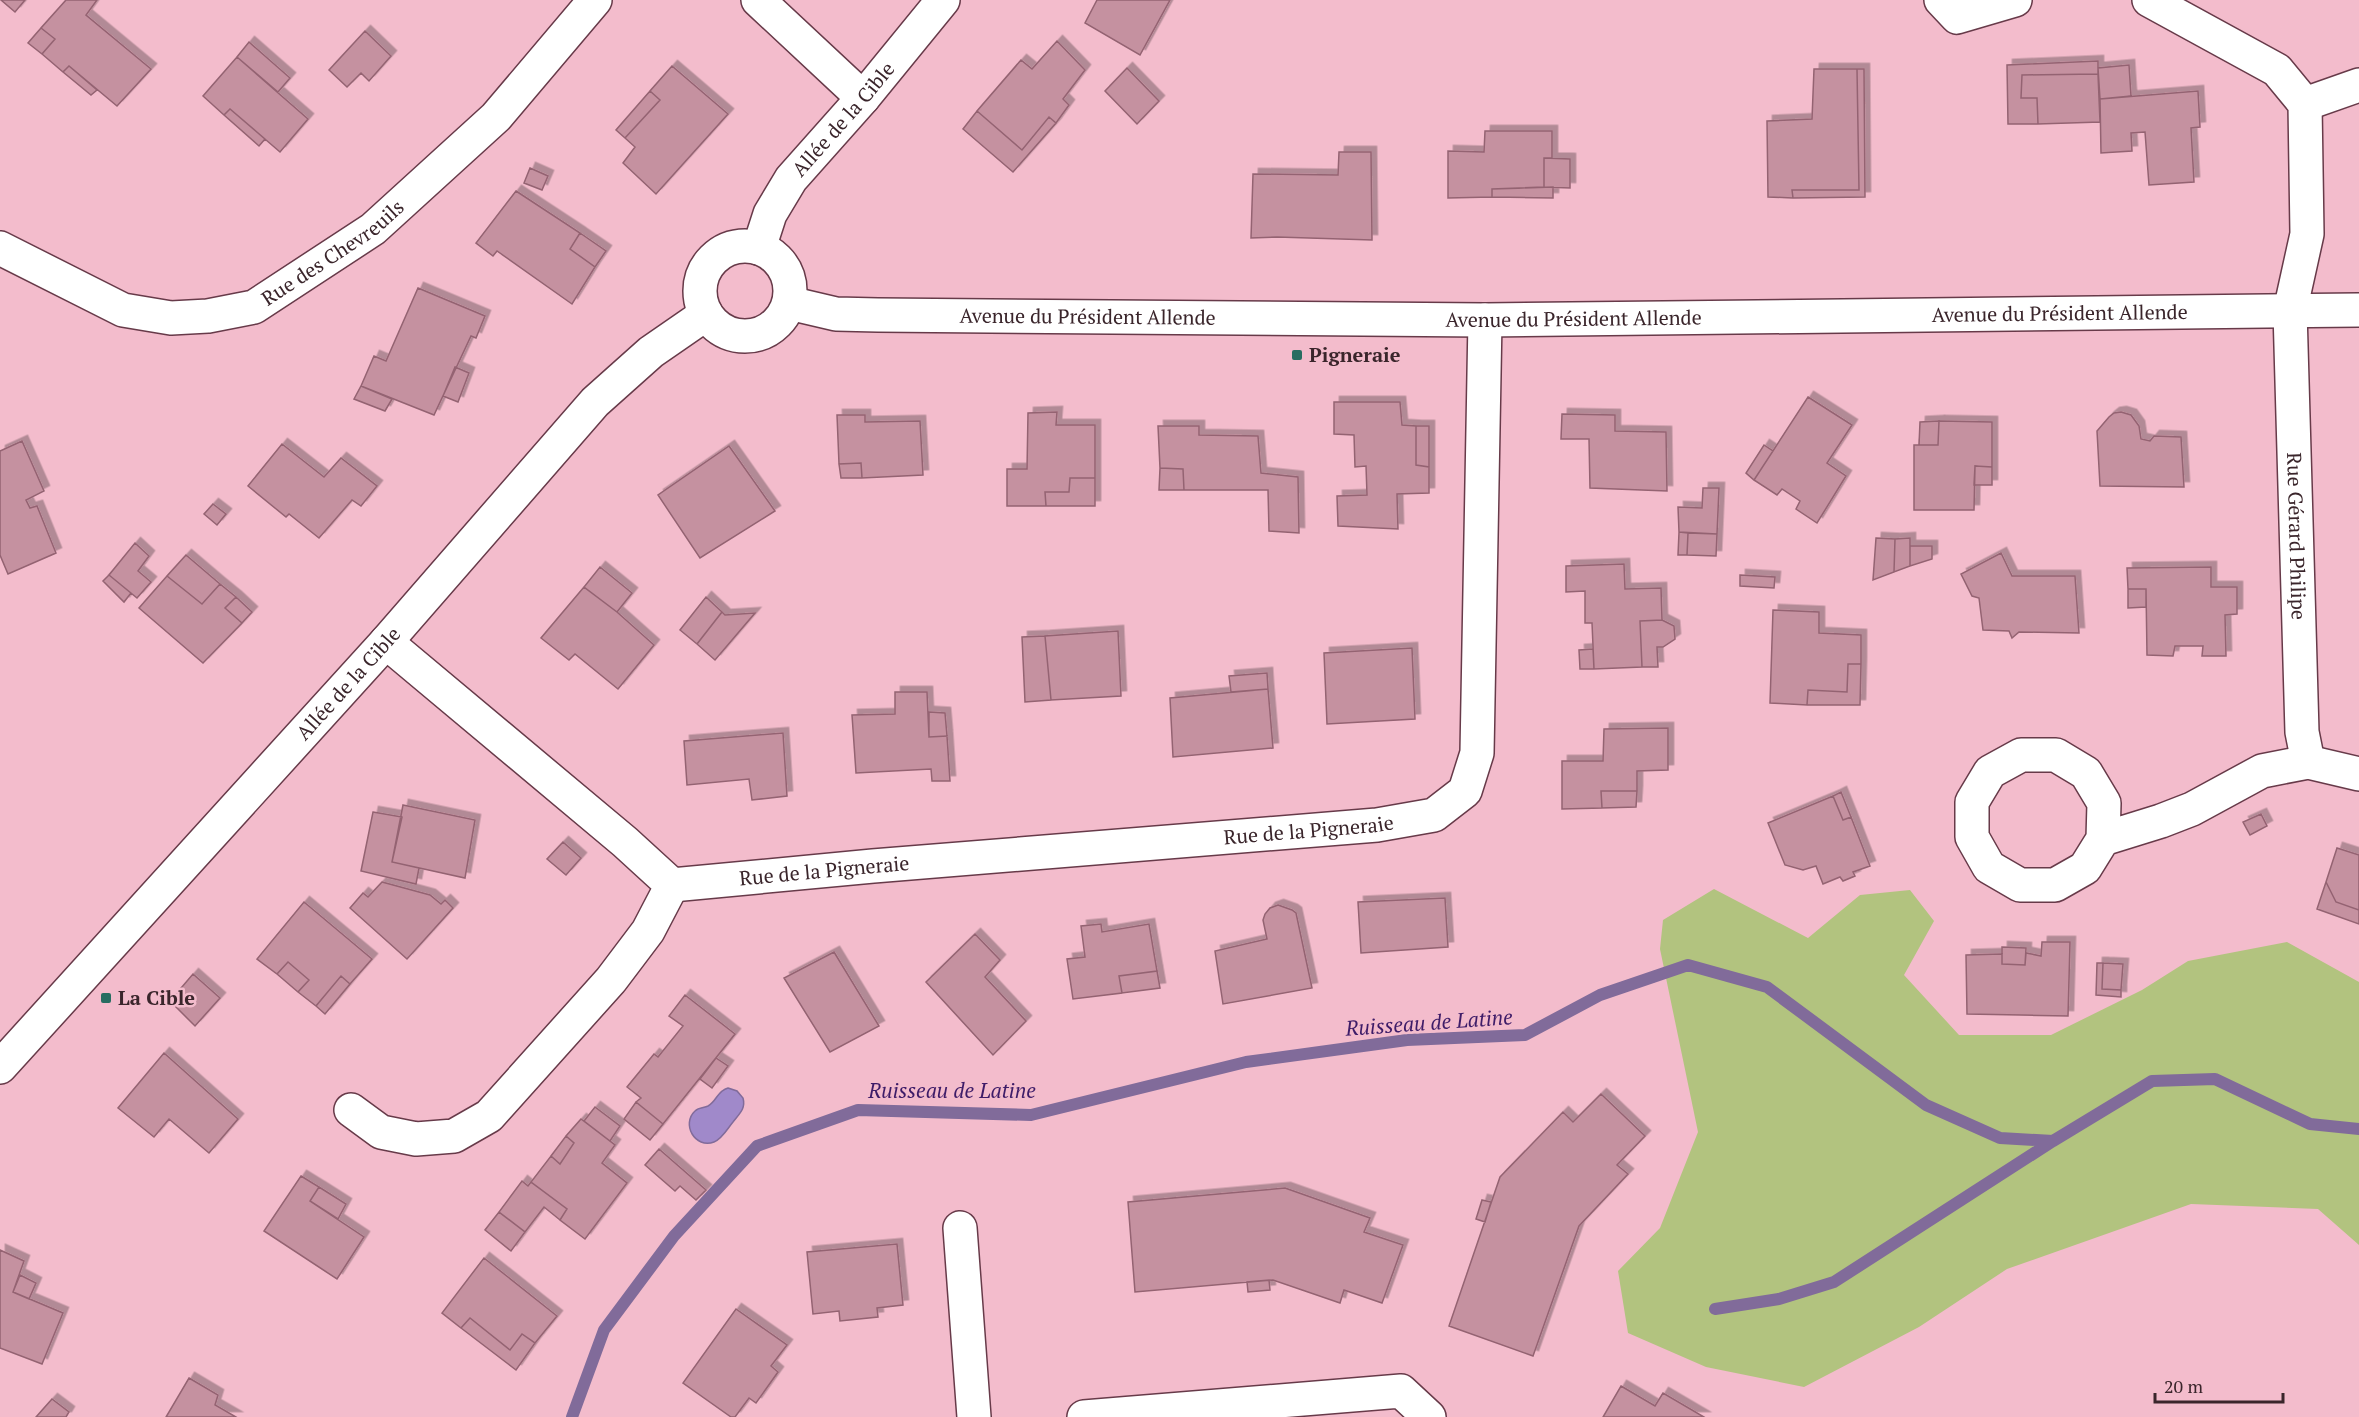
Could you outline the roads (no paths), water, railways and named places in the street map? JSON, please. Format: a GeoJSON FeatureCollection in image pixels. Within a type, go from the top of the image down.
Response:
{"type":"FeatureCollection","features":[{"type":"Feature","properties":{"kind":"street","name":"Rue des Chevreuils"},"geometry":{"type":"LineString","coordinates":[[0,248],[123,310],[171,318],[208,316],[254,307],[373,229],[496,117],[595,0]]}},
{"type":"Feature","properties":{"kind":"street"},"geometry":{"type":"LineString","coordinates":[[758,0],[863,98]]}},
{"type":"Feature","properties":{"kind":"street","name":"Allée de la Cible"},"geometry":{"type":"LineString","coordinates":[[759,248],[770,214],[791,179],[863,98],[944,0]]}},
{"type":"Feature","properties":{"kind":"street"},"geometry":{"type":"LineString","coordinates":[[1941,0],[1957,17],[2015,0]]}},
{"type":"Feature","properties":{"kind":"street"},"geometry":{"type":"LineString","coordinates":[[2149,0],[2277,70],[2305,104],[2359,85]]}},
{"type":"Feature","properties":{"kind":"street","name":"Rue Gérard Philipe"},"geometry":{"type":"LineString","coordinates":[[2305,104],[2307,234],[2290,311],[2302,732],[2308,762]]}},
{"type":"Feature","properties":{"kind":"street"},"geometry":{"type":"LineString","coordinates":[[746,246],[759,248],[772,254],[782,264],[788,276],[789,303],[783,316],[772,327],[759,334],[744,336],[729,333],[716,326],[706,314],[701,301],[700,287],[703,274],[720,253],[746,246]]}},
{"type":"Feature","properties":{"kind":"street","name":"Avenue du Président Allende"},"geometry":{"type":"LineString","coordinates":[[789,303],[836,314],[1485,320],[2359,310]]}},
{"type":"Feature","properties":{"kind":"street","name":"Allée de la Cible"},"geometry":{"type":"LineString","coordinates":[[0,1067],[386,642],[595,402],[651,352],[706,314]]}},
{"type":"Feature","properties":{"kind":"street","name":"Rue de la Pigneraie"},"geometry":{"type":"LineString","coordinates":[[672,885],[873,866],[1377,825],[1434,815],[1465,790],[1477,753],[1485,320]]}},
{"type":"Feature","properties":{"kind":"street"},"geometry":{"type":"LineString","coordinates":[[351,1110],[381,1132],[416,1139],[454,1136],[489,1116],[611,980],[648,931],[672,885],[625,842],[386,642]]}},
{"type":"Feature","properties":{"kind":"street"},"geometry":{"type":"LineString","coordinates":[[2103,838],[2104,803],[2086,773],[2056,755],[2020,755],[1990,772],[1972,802],[1972,837],[1989,867],[2020,885],[2055,885],[2085,868],[2103,838],[2161,821],[2192,809],[2262,771],[2308,762],[2359,774]]}},
{"type":"Feature","properties":{"kind":"street"},"geometry":{"type":"LineString","coordinates":[[960,1228],[974,1417]]}},
{"type":"Feature","properties":{"kind":"street"},"geometry":{"type":"LineString","coordinates":[[1084,1417],[1401,1391],[1429,1417]]}},
{"type":"Feature","properties":{"kind":"waterway","name":"Ruisseau de Latine"},"geometry":{"type":"LineString","coordinates":[[572,1417],[604,1330],[674,1236],[757,1146],[858,1110],[1031,1115],[1246,1062],[1407,1040],[1525,1035],[1600,995],[1688,965],[1767,987],[1926,1105],[2000,1138],[2053,1141],[2152,1081],[2215,1079],[2310,1124],[2359,1129]]}},
{"type":"Feature","properties":{"kind":"waterway"},"geometry":{"type":"LineString","coordinates":[[1715,1309],[1779,1299],[1834,1282],[2053,1141]]}},
{"type":"Feature","properties":{"kind":"place","name":"Pigneraie"},"geometry":{"type":"Point","coordinates":[1297,355]}},
{"type":"Feature","properties":{"kind":"place","name":"La Cible"},"geometry":{"type":"Point","coordinates":[106,998]}}]}
